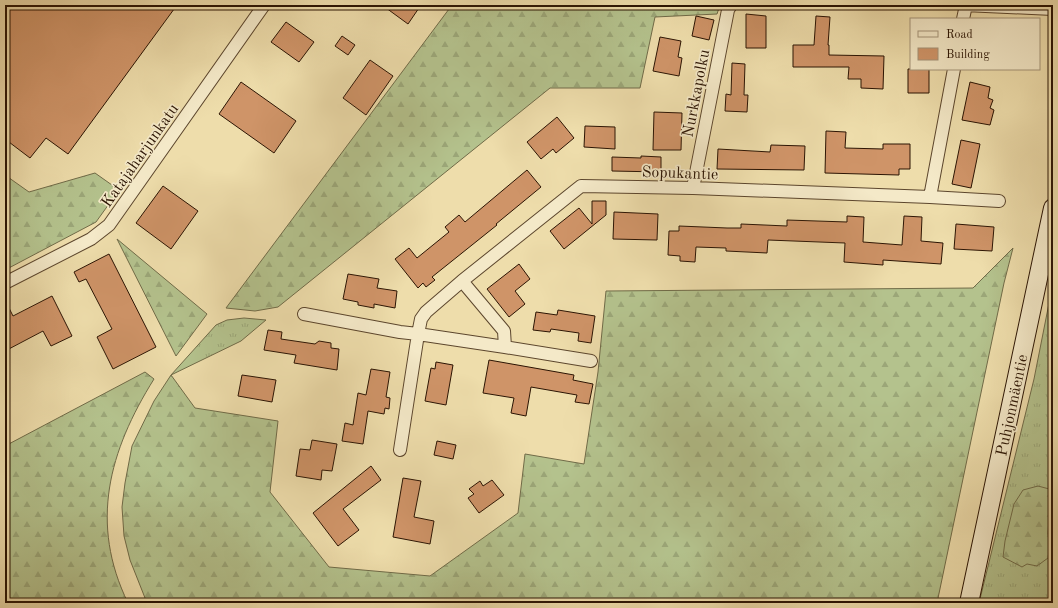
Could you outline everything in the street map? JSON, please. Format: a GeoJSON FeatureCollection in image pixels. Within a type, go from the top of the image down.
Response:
{"type":"FeatureCollection","features":[{"type":"Feature","properties":{"kind":"street","name":"Katajaharjunkatu"},"geometry":{"type":"LineString","coordinates":[[5,283],[91,239],[109,225],[264,5]]}},
{"type":"Feature","properties":{"kind":"street","name":"Nurkkapolku"},"geometry":{"type":"LineString","coordinates":[[693,188],[728,10],[731,5]]}},
{"type":"Feature","properties":{"kind":"street"},"geometry":{"type":"LineString","coordinates":[[963,18],[965,5],[1053,9]]}},
{"type":"Feature","properties":{"kind":"street"},"geometry":{"type":"LineString","coordinates":[[930,197],[954,70]]}},
{"type":"Feature","properties":{"kind":"street","name":"Sopukantie"},"geometry":{"type":"LineString","coordinates":[[400,450],[421,319],[426,312],[462,281],[581,186],[693,188],[999,201]]}},
{"type":"Feature","properties":{"kind":"street","name":"Puhjonmäentie"},"geometry":{"type":"LineString","coordinates":[[969,603],[1053,208]]}},
{"type":"Feature","properties":{"kind":"street"},"geometry":{"type":"LineString","coordinates":[[462,281],[504,331],[505,347]]}},
{"type":"Feature","properties":{"kind":"street"},"geometry":{"type":"LineString","coordinates":[[304,314],[400,332],[591,361]]}},
{"type":"Feature","properties":{"kind":"green space"},"geometry":{"type":"Polygon","coordinates":[[[452,5],[720,5],[717,14],[655,17],[640,88],[550,88],[278,307],[255,311],[226,308],[452,5]]]}},
{"type":"Feature","properties":{"kind":"green space"},"geometry":{"type":"Polygon","coordinates":[[[95,173],[119,190],[96,222],[5,270],[5,175],[29,192],[95,173]]]}},
{"type":"Feature","properties":{"kind":"green space"},"geometry":{"type":"Polygon","coordinates":[[[117,239],[207,314],[176,356],[117,239]]]}},
{"type":"Feature","properties":{"kind":"green space"},"geometry":{"type":"Polygon","coordinates":[[[1013,248],[1004,283],[937,603],[147,603],[130,560],[124,536],[122,507],[132,446],[154,401],[171,375],[195,408],[278,421],[270,492],[329,567],[430,576],[518,513],[525,454],[584,464],[598,372],[606,291],[973,288],[1013,248]]]}},
{"type":"Feature","properties":{"kind":"green space"},"geometry":{"type":"Polygon","coordinates":[[[1053,283],[1053,603],[979,603],[1034,379],[1053,283]]]}},
{"type":"Feature","properties":{"kind":"green space"},"geometry":{"type":"Polygon","coordinates":[[[244,318],[266,320],[241,341],[171,375],[216,325],[227,320],[244,318]]]}},
{"type":"Feature","properties":{"kind":"green space"},"geometry":{"type":"Polygon","coordinates":[[[145,372],[154,379],[138,406],[125,433],[116,460],[110,488],[107,516],[109,544],[116,573],[128,603],[5,603],[5,446],[145,372]]]}},
{"type":"Feature","properties":{"kind":"green space"},"geometry":{"type":"Polygon","coordinates":[[[1038,486],[1053,490],[1053,513],[1049,517],[1048,534],[1052,547],[1048,558],[1037,566],[1027,564],[1022,567],[1003,557],[1005,541],[1014,504],[1023,490],[1038,486]]]}},
{"type":"Feature","properties":{"kind":"building"},"geometry":{"type":"Polygon","coordinates":[[[5,5],[177,5],[68,154],[46,138],[30,158],[5,139],[5,5]]]}},
{"type":"Feature","properties":{"kind":"building"},"geometry":{"type":"Polygon","coordinates":[[[382,5],[421,5],[408,24],[382,5]]]}},
{"type":"Feature","properties":{"kind":"building"},"geometry":{"type":"Polygon","coordinates":[[[746,14],[766,16],[766,48],[746,48],[746,14]]]}},
{"type":"Feature","properties":{"kind":"building"},"geometry":{"type":"Polygon","coordinates":[[[696,16],[714,20],[709,40],[692,36],[696,16]]]}},
{"type":"Feature","properties":{"kind":"building"},"geometry":{"type":"Polygon","coordinates":[[[816,16],[830,17],[828,45],[829,55],[884,56],[883,89],[861,88],[861,79],[848,79],[849,67],[793,67],[793,45],[814,45],[816,16]]]}},
{"type":"Feature","properties":{"kind":"building"},"geometry":{"type":"Polygon","coordinates":[[[286,22],[314,42],[299,62],[271,42],[286,22]]]}},
{"type":"Feature","properties":{"kind":"building"},"geometry":{"type":"Polygon","coordinates":[[[342,36],[355,45],[348,55],[335,46],[342,36]]]}},
{"type":"Feature","properties":{"kind":"building"},"geometry":{"type":"Polygon","coordinates":[[[660,37],[681,41],[678,57],[682,58],[679,76],[653,71],[660,37]]]}},
{"type":"Feature","properties":{"kind":"building"},"geometry":{"type":"Polygon","coordinates":[[[370,60],[393,76],[366,115],[343,98],[370,60]]]}},
{"type":"Feature","properties":{"kind":"building"},"geometry":{"type":"Polygon","coordinates":[[[732,63],[745,64],[744,95],[748,95],[747,112],[725,111],[726,94],[731,95],[732,63]]]}},
{"type":"Feature","properties":{"kind":"building"},"geometry":{"type":"Polygon","coordinates":[[[908,69],[929,70],[929,93],[908,93],[908,69]]]}},
{"type":"Feature","properties":{"kind":"building"},"geometry":{"type":"Polygon","coordinates":[[[241,82],[296,121],[274,153],[219,114],[241,82]]]}},
{"type":"Feature","properties":{"kind":"building"},"geometry":{"type":"Polygon","coordinates":[[[970,82],[990,87],[988,98],[993,100],[990,108],[994,110],[990,125],[962,120],[970,82]]]}},
{"type":"Feature","properties":{"kind":"building"},"geometry":{"type":"Polygon","coordinates":[[[654,112],[682,113],[681,150],[653,150],[654,112]]]}},
{"type":"Feature","properties":{"kind":"building"},"geometry":{"type":"Polygon","coordinates":[[[557,117],[574,138],[556,153],[553,149],[541,159],[527,142],[557,117]]]}},
{"type":"Feature","properties":{"kind":"building"},"geometry":{"type":"Polygon","coordinates":[[[585,126],[615,127],[615,149],[584,147],[585,126]]]}},
{"type":"Feature","properties":{"kind":"building"},"geometry":{"type":"Polygon","coordinates":[[[826,131],[846,132],[845,148],[883,149],[883,144],[910,144],[910,169],[899,169],[899,175],[825,173],[826,131]]]}},
{"type":"Feature","properties":{"kind":"building"},"geometry":{"type":"Polygon","coordinates":[[[961,140],[980,144],[971,188],[952,184],[961,140]]]}},
{"type":"Feature","properties":{"kind":"building"},"geometry":{"type":"Polygon","coordinates":[[[771,145],[805,146],[804,170],[717,169],[718,149],[770,152],[771,145]]]}},
{"type":"Feature","properties":{"kind":"building"},"geometry":{"type":"Polygon","coordinates":[[[641,156],[661,157],[661,172],[612,171],[612,157],[641,158],[641,156]]]}},
{"type":"Feature","properties":{"kind":"building"},"geometry":{"type":"Polygon","coordinates":[[[527,170],[541,187],[496,224],[497,225],[432,277],[435,280],[426,287],[423,283],[418,288],[395,259],[409,248],[417,258],[449,232],[445,227],[459,215],[465,222],[527,170]]]}},
{"type":"Feature","properties":{"kind":"building"},"geometry":{"type":"Polygon","coordinates":[[[163,186],[198,211],[171,249],[136,223],[163,186]]]}},
{"type":"Feature","properties":{"kind":"building"},"geometry":{"type":"Polygon","coordinates":[[[592,201],[606,201],[606,215],[564,249],[550,231],[579,208],[592,224],[592,201]]]}},
{"type":"Feature","properties":{"kind":"building"},"geometry":{"type":"Polygon","coordinates":[[[614,212],[658,214],[657,240],[613,239],[614,212]]]}},
{"type":"Feature","properties":{"kind":"building"},"geometry":{"type":"Polygon","coordinates":[[[847,216],[864,217],[863,242],[902,245],[904,216],[922,217],[921,241],[943,243],[941,264],[883,260],[883,265],[844,262],[845,243],[768,240],[767,253],[726,251],[726,248],[696,247],[695,262],[680,261],[680,256],[668,255],[669,231],[679,231],[679,226],[741,228],[741,224],[787,226],[787,220],[847,222],[847,216]]]}},
{"type":"Feature","properties":{"kind":"building"},"geometry":{"type":"Polygon","coordinates":[[[956,224],[994,227],[992,251],[954,249],[956,224]]]}},
{"type":"Feature","properties":{"kind":"building"},"geometry":{"type":"Polygon","coordinates":[[[109,254],[156,347],[113,369],[97,337],[112,329],[86,279],[79,282],[74,272],[109,254]]]}},
{"type":"Feature","properties":{"kind":"building"},"geometry":{"type":"Polygon","coordinates":[[[519,264],[530,279],[515,291],[525,304],[509,317],[487,289],[519,264]]]}},
{"type":"Feature","properties":{"kind":"building"},"geometry":{"type":"Polygon","coordinates":[[[348,274],[379,279],[377,288],[397,291],[395,308],[374,304],[374,308],[358,305],[358,302],[343,299],[348,274]]]}},
{"type":"Feature","properties":{"kind":"building"},"geometry":{"type":"Polygon","coordinates":[[[52,296],[72,336],[51,346],[43,331],[5,351],[5,300],[13,316],[52,296]]]}},
{"type":"Feature","properties":{"kind":"building"},"geometry":{"type":"Polygon","coordinates":[[[558,310],[595,316],[591,343],[578,341],[579,333],[551,329],[550,332],[533,330],[536,312],[557,315],[558,310]]]}},
{"type":"Feature","properties":{"kind":"building"},"geometry":{"type":"Polygon","coordinates":[[[268,330],[282,332],[281,339],[315,344],[319,341],[331,343],[331,348],[339,349],[337,370],[294,363],[296,355],[264,350],[268,330]]]}},
{"type":"Feature","properties":{"kind":"building"},"geometry":{"type":"Polygon","coordinates":[[[489,360],[574,375],[573,380],[593,384],[589,404],[575,402],[577,395],[531,387],[526,416],[511,413],[514,398],[483,393],[489,360]]]}},
{"type":"Feature","properties":{"kind":"building"},"geometry":{"type":"Polygon","coordinates":[[[436,362],[453,365],[446,405],[425,401],[431,368],[435,369],[436,362]]]}},
{"type":"Feature","properties":{"kind":"building"},"geometry":{"type":"Polygon","coordinates":[[[371,369],[390,372],[386,397],[390,398],[389,409],[385,408],[384,414],[368,411],[363,444],[342,441],[345,423],[353,425],[358,393],[366,395],[371,369]]]}},
{"type":"Feature","properties":{"kind":"building"},"geometry":{"type":"Polygon","coordinates":[[[242,375],[276,380],[272,402],[238,396],[242,375]]]}},
{"type":"Feature","properties":{"kind":"building"},"geometry":{"type":"Polygon","coordinates":[[[312,440],[337,444],[332,471],[322,470],[321,480],[296,476],[300,449],[310,450],[312,440]]]}},
{"type":"Feature","properties":{"kind":"building"},"geometry":{"type":"Polygon","coordinates":[[[437,441],[456,445],[453,459],[434,455],[437,441]]]}},
{"type":"Feature","properties":{"kind":"building"},"geometry":{"type":"Polygon","coordinates":[[[371,466],[381,480],[343,509],[359,530],[338,546],[313,513],[371,466]]]}},
{"type":"Feature","properties":{"kind":"building"},"geometry":{"type":"Polygon","coordinates":[[[403,478],[421,481],[414,517],[434,521],[430,544],[393,537],[403,478]]]}},
{"type":"Feature","properties":{"kind":"building"},"geometry":{"type":"Polygon","coordinates":[[[492,480],[504,495],[479,513],[468,498],[474,494],[469,489],[480,481],[483,486],[492,480]]]}}]}
